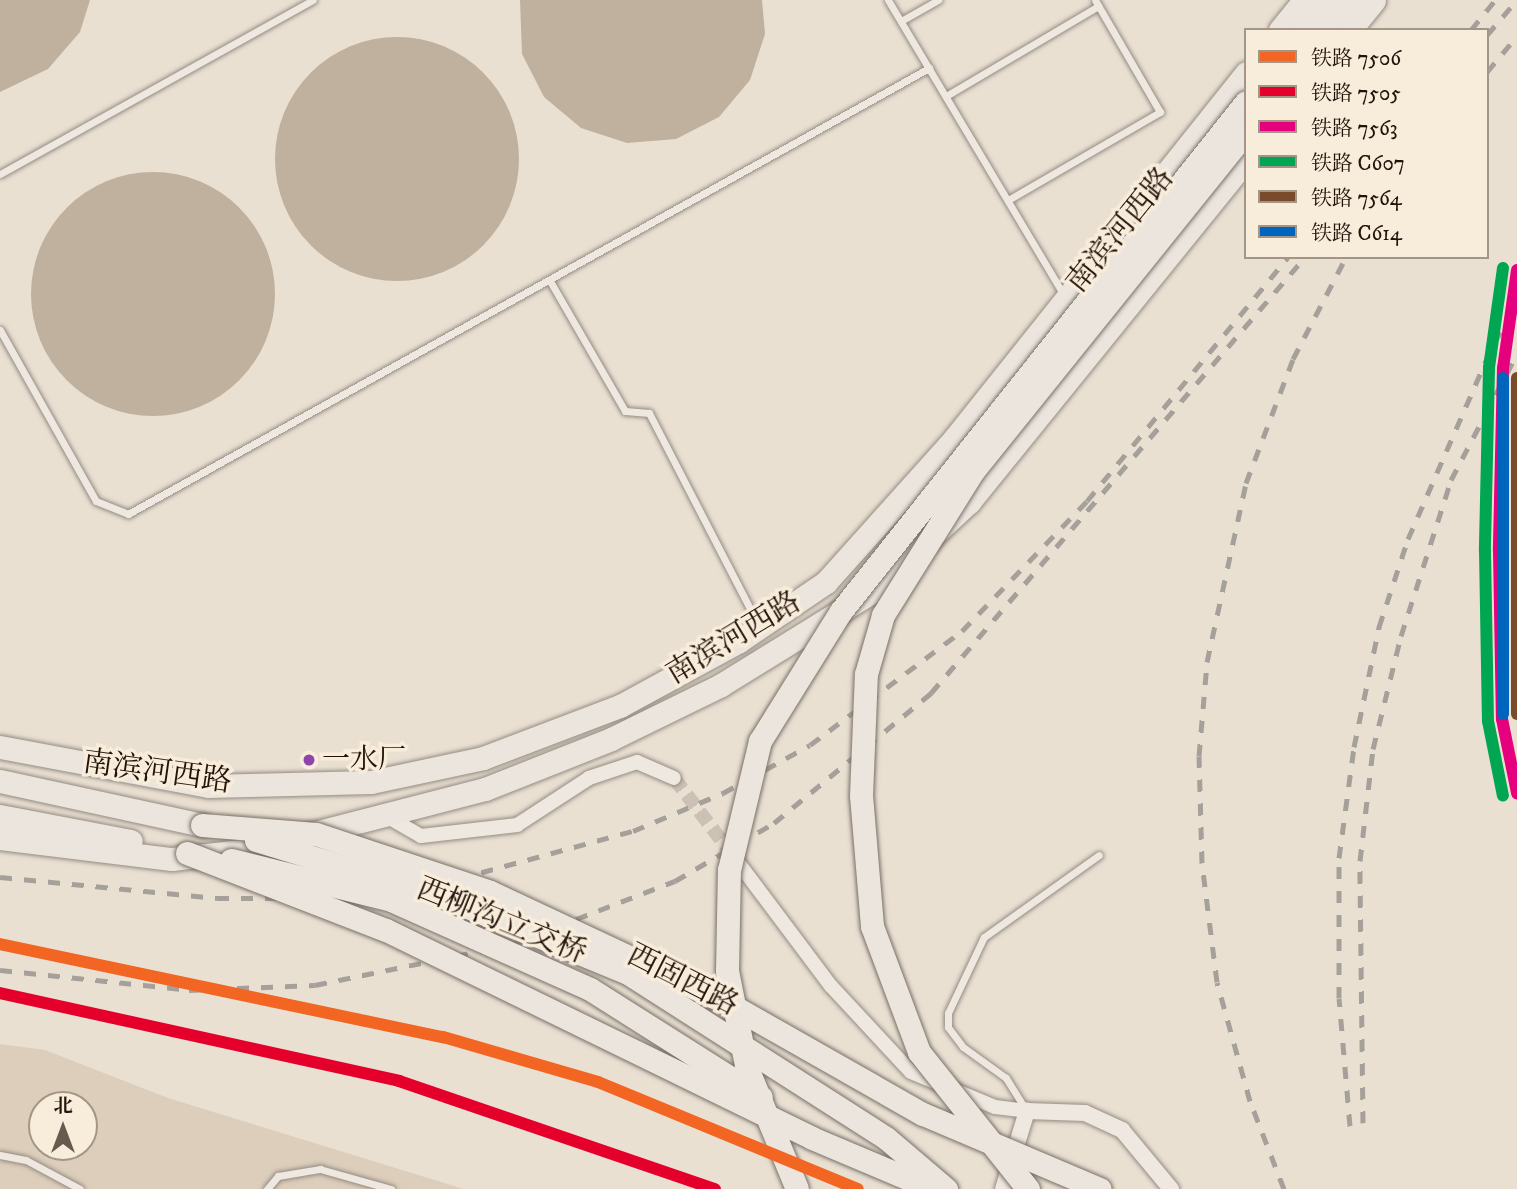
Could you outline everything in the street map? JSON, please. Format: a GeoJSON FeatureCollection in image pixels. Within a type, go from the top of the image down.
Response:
{"type":"FeatureCollection","features":[{"type":"Feature","properties":{"kind":"highway"},"geometry":{"type":"LineString","coordinates":[[1282,28],[1304,0]]}},
{"type":"Feature","properties":{"kind":"highway"},"geometry":{"type":"LineString","coordinates":[[1305,28],[1327,0]]}},
{"type":"Feature","properties":{"kind":"highway"},"geometry":{"type":"LineString","coordinates":[[1329,28],[1350,0]]}},
{"type":"Feature","properties":{"kind":"highway"},"geometry":{"type":"LineString","coordinates":[[1352,28],[1374,0]]}},
{"type":"Feature","properties":{"kind":"highway","name":"南滨河西路"},"geometry":{"type":"LineString","coordinates":[[0,747],[208,786],[371,782],[483,758],[620,706],[760,627],[826,582],[955,438],[1244,76]]}},
{"type":"Feature","properties":{"kind":"highway"},"geometry":{"type":"LineString","coordinates":[[797,1189],[750,1078],[727,971],[729,870],[760,741],[841,611],[1244,105]]}},
{"type":"Feature","properties":{"kind":"highway"},"geometry":{"type":"LineString","coordinates":[[1028,1189],[919,1052],[872,926],[861,796],[866,674],[883,615],[973,471],[1244,133]]}},
{"type":"Feature","properties":{"kind":"highway","name":"南滨河西路"},"geometry":{"type":"LineString","coordinates":[[0,838],[172,859],[249,850],[388,817],[485,789],[611,739],[721,685],[873,591],[969,502],[1244,162]]}},
{"type":"Feature","properties":{"kind":"highway","name":"西柳沟立交桥"},"geometry":{"type":"LineString","coordinates":[[0,782],[202,825],[399,881],[628,973],[886,1138],[946,1189]]}},
{"type":"Feature","properties":{"kind":"highway","name":"西柳沟立交桥"},"geometry":{"type":"LineString","coordinates":[[0,816],[187,853],[287,869],[391,900],[590,989],[909,1189]]}},
{"type":"Feature","properties":{"kind":"highway","name":"西固西路"},"geometry":{"type":"LineString","coordinates":[[202,825],[316,834],[490,892],[729,1004],[923,1114],[1100,1189]]}},
{"type":"Feature","properties":{"kind":"highway"},"geometry":{"type":"LineString","coordinates":[[187,853],[386,930],[800,1132],[933,1189]]}},
{"type":"Feature","properties":{"kind":"street"},"geometry":{"type":"LineString","coordinates":[[388,817],[421,836],[517,825],[589,778],[637,762],[674,778]]}},
{"type":"Feature","properties":{"kind":"street"},"geometry":{"type":"LineString","coordinates":[[731,853],[831,986],[911,1072],[995,1107],[1085,1113],[1122,1130],[1171,1189]]}},
{"type":"Feature","properties":{"kind":"street"},"geometry":{"type":"LineString","coordinates":[[1003,1189],[1027,1111]]}},
{"type":"Feature","properties":{"kind":"lane"},"geometry":{"type":"LineString","coordinates":[[0,174],[313,0]]}},
{"type":"Feature","properties":{"kind":"lane"},"geometry":{"type":"LineString","coordinates":[[888,0],[1066,299]]}},
{"type":"Feature","properties":{"kind":"lane"},"geometry":{"type":"LineString","coordinates":[[901,22],[938,0]]}},
{"type":"Feature","properties":{"kind":"lane"},"geometry":{"type":"LineString","coordinates":[[946,96],[1096,3],[1160,111],[1008,200]]}},
{"type":"Feature","properties":{"kind":"lane"},"geometry":{"type":"LineString","coordinates":[[0,330],[96,501],[128,514],[929,68]]}},
{"type":"Feature","properties":{"kind":"lane"},"geometry":{"type":"LineString","coordinates":[[550,281],[625,411],[649,413],[760,627]]}},
{"type":"Feature","properties":{"kind":"lane"},"geometry":{"type":"LineString","coordinates":[[1027,1111],[1006,1078],[963,1047],[948,1027],[948,1013],[984,937],[1099,855]]}},
{"type":"Feature","properties":{"kind":"lane"},"geometry":{"type":"LineString","coordinates":[[0,1155],[26,1160],[80,1189]]}},
{"type":"Feature","properties":{"kind":"lane"},"geometry":{"type":"LineString","coordinates":[[267,1189],[278,1176],[320,1170],[391,1189]]}},
{"type":"Feature","properties":{"kind":"shaded area"},"geometry":{"type":"Polygon","coordinates":[[[0,0],[90,0],[80,32],[48,69],[0,92],[0,0]]]}},
{"type":"Feature","properties":{"kind":"shaded area"},"geometry":{"type":"Polygon","coordinates":[[[520,0],[762,0],[765,34],[750,80],[719,117],[676,139],[627,143],[581,128],[544,97],[522,54],[520,0]]]}},
{"type":"Feature","properties":{"kind":"shaded area"},"geometry":{"type":"Polygon","coordinates":[[[385,37],[409,37],[455,51],[475,64],[492,81],[510,112],[517,135],[517,183],[505,217],[492,237],[475,254],[455,267],[432,276],[409,281],[385,281],[339,267],[319,254],[302,237],[289,217],[280,194],[275,171],[275,147],[289,101],[302,81],[319,64],[339,51],[362,42],[385,37]]]}},
{"type":"Feature","properties":{"kind":"shaded area"},"geometry":{"type":"Polygon","coordinates":[[[141,172],[165,172],[189,177],[211,186],[231,199],[248,216],[261,236],[270,258],[275,294],[273,318],[261,352],[248,372],[231,389],[211,402],[189,411],[165,416],[141,416],[117,411],[95,402],[75,389],[58,372],[45,352],[36,330],[31,306],[31,282],[36,258],[45,236],[58,216],[75,199],[95,186],[117,177],[141,172]]]}},
{"type":"Feature","properties":{"kind":"shaded area"},"geometry":{"type":"Polygon","coordinates":[[[0,1044],[45,1050],[168,1098],[464,1189],[0,1189],[0,1044]]]}},
{"type":"Feature","properties":{"kind":"tunnel"},"geometry":{"type":"LineString","coordinates":[[674,778],[731,853]]}},
{"type":"Feature","properties":{"kind":"railway"},"geometry":{"type":"LineString","coordinates":[[1473,28],[1495,0]]}},
{"type":"Feature","properties":{"kind":"railway"},"geometry":{"type":"LineString","coordinates":[[1489,33],[1517,0]]}},
{"type":"Feature","properties":{"kind":"railway"},"geometry":{"type":"LineString","coordinates":[[1489,70],[1517,36]]}},
{"type":"Feature","properties":{"kind":"railway"},"geometry":{"type":"LineString","coordinates":[[0,877],[217,898],[324,898],[435,885],[633,831],[723,793],[810,745],[962,631],[1087,501],[1286,259]]}},
{"type":"Feature","properties":{"kind":"railway"},"geometry":{"type":"LineString","coordinates":[[0,970],[189,990],[315,985],[509,945],[675,881],[774,823],[931,693],[1303,259]]}},
{"type":"Feature","properties":{"kind":"railway"},"geometry":{"type":"LineString","coordinates":[[1284,1189],[1250,1101],[1217,982],[1202,863],[1199,756],[1207,662],[1246,483],[1293,359],[1345,259]]}},
{"type":"Feature","properties":{"kind":"railway"},"geometry":{"type":"LineString","coordinates":[[1350,1126],[1339,998],[1339,858],[1354,747],[1379,627],[1408,539],[1494,342],[1517,309]]}},
{"type":"Feature","properties":{"kind":"railway"},"geometry":{"type":"LineString","coordinates":[[1363,1123],[1360,861],[1373,749],[1401,636],[1451,480],[1517,354]]}},
{"type":"Feature","properties":{"kind":"rail line","name":"C607"},"geometry":{"type":"LineString","coordinates":[[1503,268],[1489,368],[1485,551],[1488,721],[1503,796]]}},
{"type":"Feature","properties":{"kind":"rail line","name":"7563"},"geometry":{"type":"LineString","coordinates":[[1517,270],[1503,368],[1499,551],[1502,719],[1517,793]]}},
{"type":"Feature","properties":{"kind":"rail line","name":"C614"},"geometry":{"type":"LineString","coordinates":[[1503,378],[1503,714]]}},
{"type":"Feature","properties":{"kind":"rail line","name":"7564"},"geometry":{"type":"LineString","coordinates":[[1517,378],[1517,714]]}},
{"type":"Feature","properties":{"kind":"rail line","name":"7506"},"geometry":{"type":"LineString","coordinates":[[0,944],[443,1037],[598,1082],[858,1189]]}},
{"type":"Feature","properties":{"kind":"rail line","name":"7505"},"geometry":{"type":"LineString","coordinates":[[0,993],[399,1081],[715,1189]]}},
{"type":"Feature","properties":{"kind":"place","name":"一水厂"},"geometry":{"type":"Point","coordinates":[309,760]}}]}
